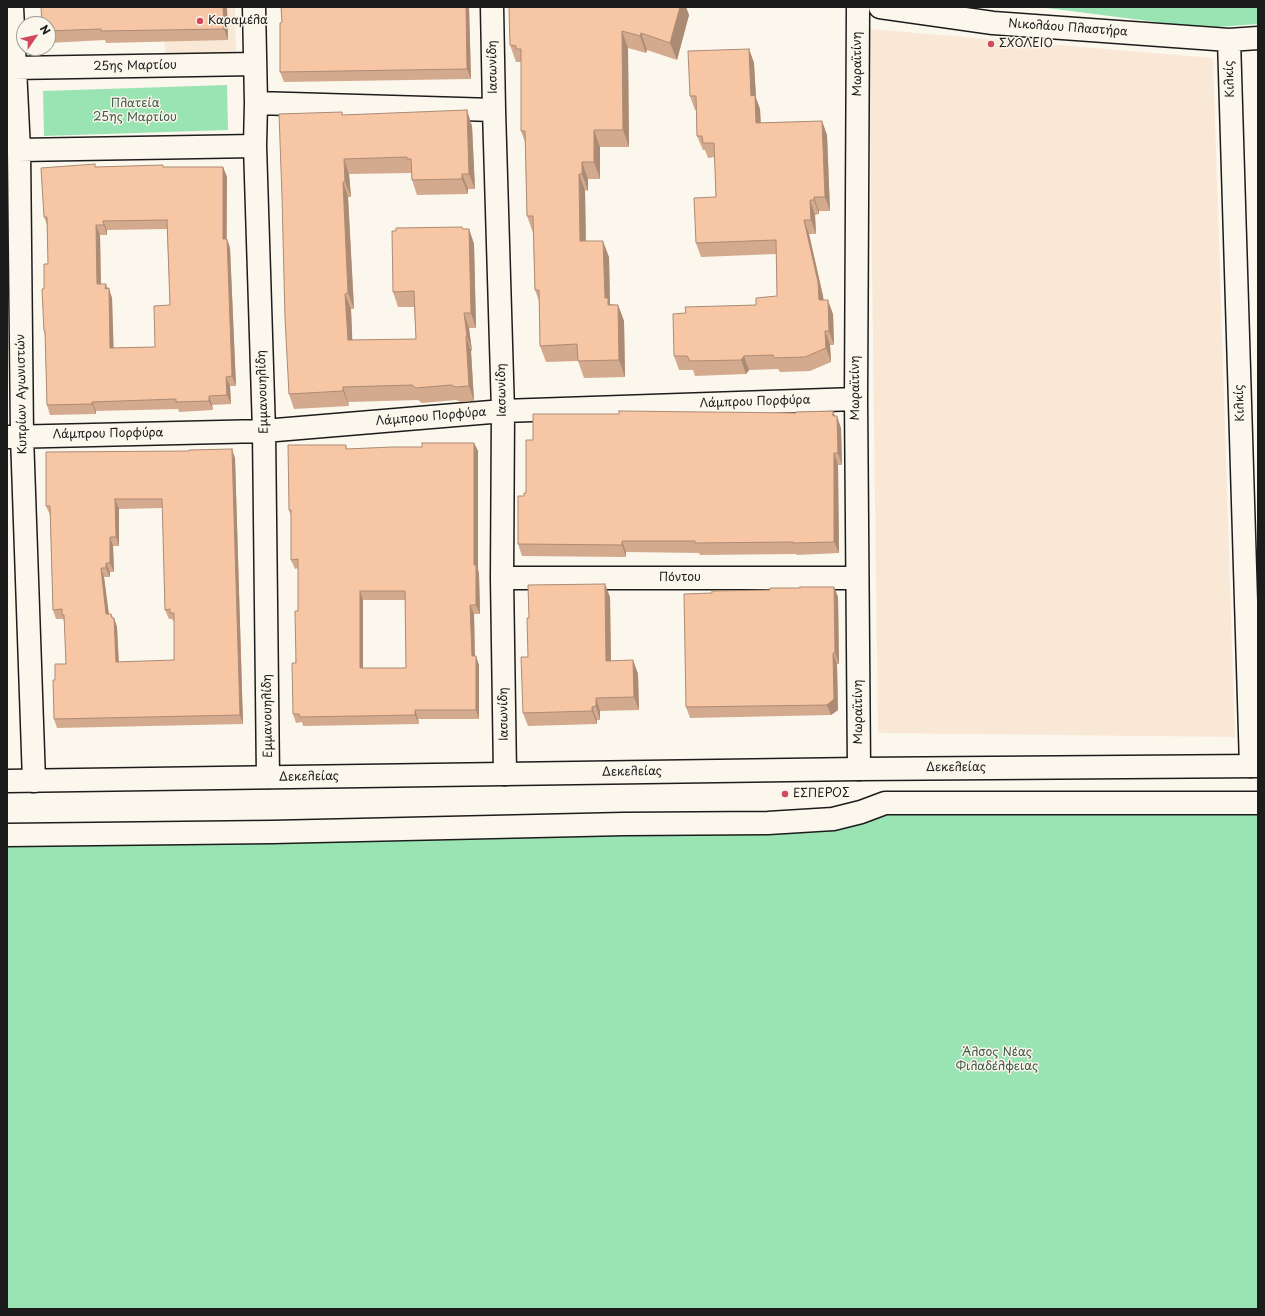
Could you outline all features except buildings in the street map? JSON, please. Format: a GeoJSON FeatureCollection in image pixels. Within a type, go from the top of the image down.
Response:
{"type":"FeatureCollection","features":[{"type":"Feature","properties":{"kind":"street","name":"Κυπρίων Αγωνιστών"},"geometry":{"type":"LineString","coordinates":[[12,7],[14,68],[12,111],[19,150],[15,436],[34,781]]}},
{"type":"Feature","properties":{"kind":"street","name":"Εμμανουηλίδη"},"geometry":{"type":"LineString","coordinates":[[254,7],[256,103],[255,146],[264,431],[268,777]]}},
{"type":"Feature","properties":{"kind":"street","name":"Ιασωνίδη"},"geometry":{"type":"LineString","coordinates":[[492,7],[503,411],[502,578],[505,774]]}},
{"type":"Feature","properties":{"kind":"street","name":"Μωραϊτίνη"},"geometry":{"type":"LineString","coordinates":[[858,7],[856,399],[859,769]]}},
{"type":"Feature","properties":{"kind":"street","name":"Νικολάου Πλαστήρα"},"geometry":{"type":"LineString","coordinates":[[880,7],[993,23],[1229,40],[1258,38]]}},
{"type":"Feature","properties":{"kind":"street","name":"Κιλκίς"},"geometry":{"type":"LineString","coordinates":[[1229,40],[1255,766]]}},
{"type":"Feature","properties":{"kind":"street","name":"25ης Μαρτίου"},"geometry":{"type":"LineString","coordinates":[[14,68],[255,64]]}},
{"type":"Feature","properties":{"kind":"street"},"geometry":{"type":"LineString","coordinates":[[256,103],[494,110]]}},
{"type":"Feature","properties":{"kind":"street"},"geometry":{"type":"LineString","coordinates":[[19,150],[255,146]]}},
{"type":"Feature","properties":{"kind":"street","name":"Λάμπρου Πορφύρα"},"geometry":{"type":"LineString","coordinates":[[15,436],[264,431],[503,411],[856,399]]}},
{"type":"Feature","properties":{"kind":"street","name":"Πόντου"},"geometry":{"type":"LineString","coordinates":[[502,578],[858,578]]}},
{"type":"Feature","properties":{"kind":"street","name":"Δεκελείας"},"geometry":{"type":"LineString","coordinates":[[7,781],[859,769],[1255,766]]}},
{"type":"Feature","properties":{"kind":"street"},"geometry":{"type":"LineString","coordinates":[[7,835],[272,832],[624,824],[768,823],[833,819],[861,812],[885,803],[1258,803]]}},
{"type":"Feature","properties":{"kind":"shaded area","name":"Καραμέλα"},"geometry":{"type":"Polygon","coordinates":[[[164,7],[235,7],[236,53],[165,53],[164,7]]]}},
{"type":"Feature","properties":{"kind":"shaded area"},"geometry":{"type":"Polygon","coordinates":[[[869,29],[1213,58],[1235,737],[878,733],[869,29]]]}},
{"type":"Feature","properties":{"kind":"green space"},"geometry":{"type":"Polygon","coordinates":[[[1039,7],[1258,7],[1258,24],[1204,28],[1039,7]]]}},
{"type":"Feature","properties":{"kind":"green space","name":"Πλατεία 25ης Μαρτίου"},"geometry":{"type":"Polygon","coordinates":[[[227,85],[228,130],[44,136],[43,91],[227,85]]]}},
{"type":"Feature","properties":{"kind":"green space","name":"Άλσος Νέας Φιλαδέλφειας"},"geometry":{"type":"Polygon","coordinates":[[[1258,810],[1258,1309],[7,1309],[7,845],[818,832],[857,825],[886,811],[1258,810]]]}},
{"type":"Feature","properties":{"kind":"place","name":"Καραμέλα"},"geometry":{"type":"Point","coordinates":[200,21]}},
{"type":"Feature","properties":{"kind":"place","name":"ΣΧΟΛΕΙΟ"},"geometry":{"type":"Point","coordinates":[991,44]}},
{"type":"Feature","properties":{"kind":"place","name":"ΕΣΠΕΡΟΣ"},"geometry":{"type":"Point","coordinates":[785,794]}}]}
